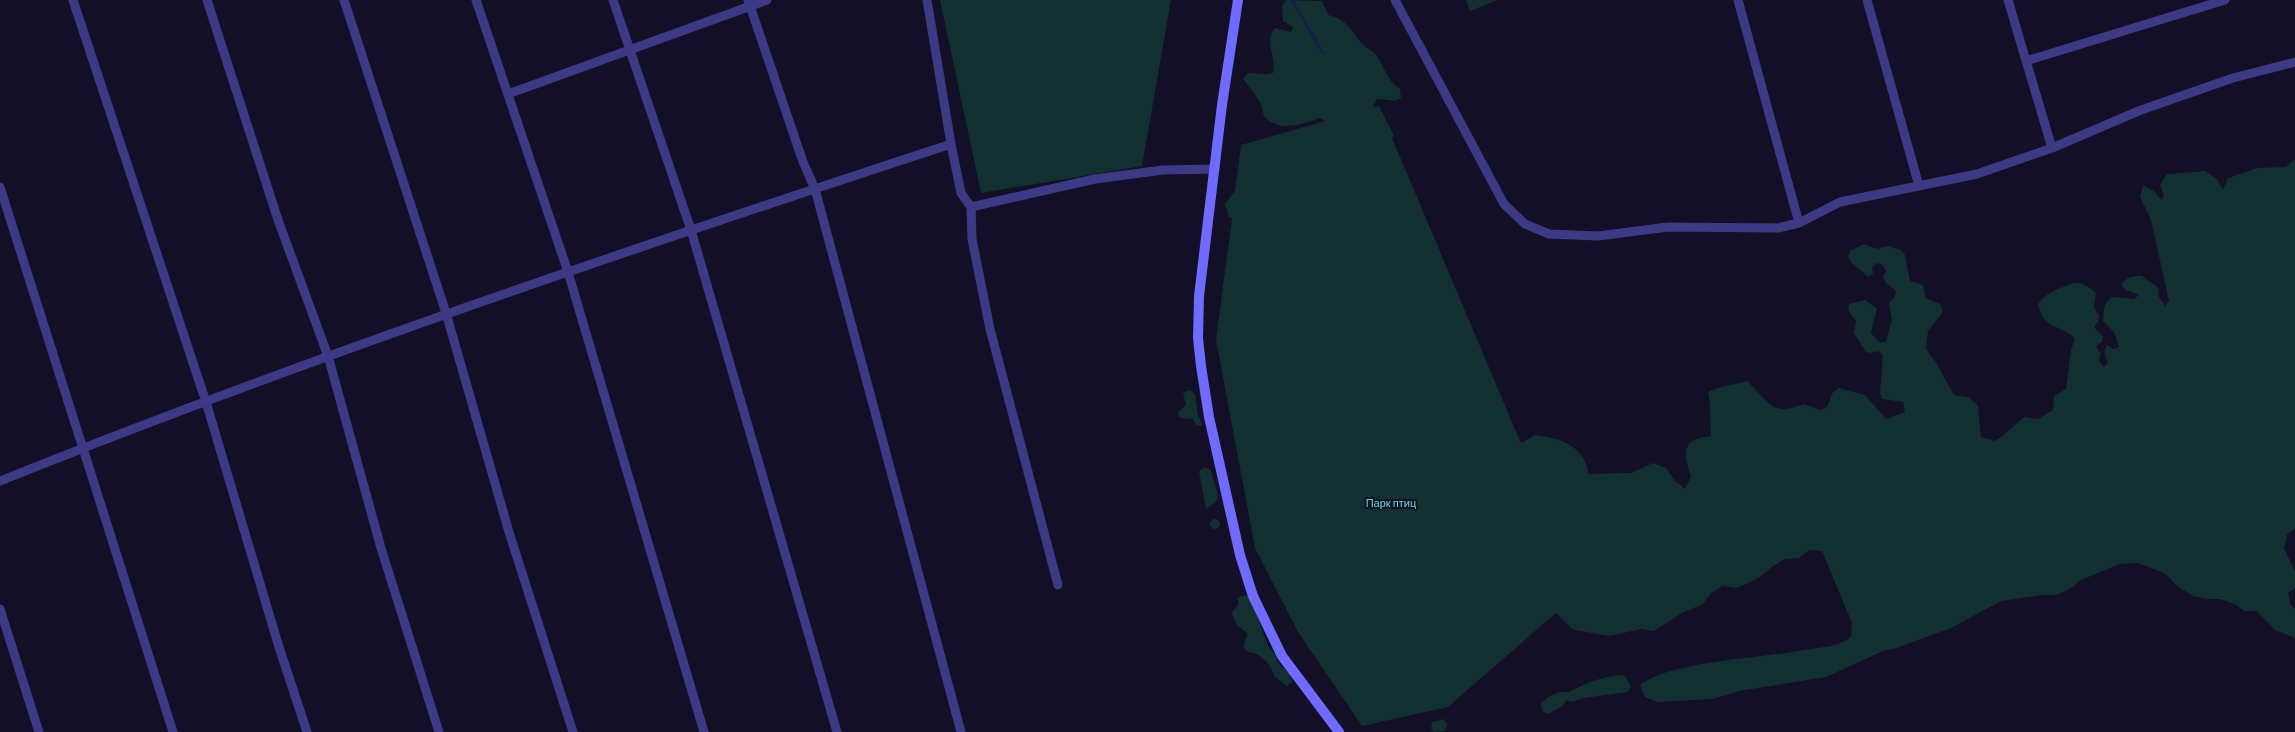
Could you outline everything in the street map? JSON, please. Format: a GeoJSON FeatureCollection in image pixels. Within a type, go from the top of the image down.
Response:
{"type":"FeatureCollection","features":[{"type":"Feature","properties":{"kind":"main road"},"geometry":{"type":"LineString","coordinates":[[1238,0],[1198,296],[1198,338],[1209,416],[1221,474],[1240,555],[1254,596],[1282,656],[1339,732]]}},
{"type":"Feature","properties":{"kind":"street"},"geometry":{"type":"LineString","coordinates":[[73,0],[206,402],[276,636],[307,732]]}},
{"type":"Feature","properties":{"kind":"street"},"geometry":{"type":"LineString","coordinates":[[207,0],[278,220],[328,356],[382,548],[439,732]]}},
{"type":"Feature","properties":{"kind":"street"},"geometry":{"type":"LineString","coordinates":[[344,0],[446,314],[509,532],[573,732]]}},
{"type":"Feature","properties":{"kind":"street"},"geometry":{"type":"LineString","coordinates":[[476,0],[568,272],[704,732]]}},
{"type":"Feature","properties":{"kind":"street"},"geometry":{"type":"LineString","coordinates":[[613,0],[691,230],[837,732]]}},
{"type":"Feature","properties":{"kind":"street"},"geometry":{"type":"LineString","coordinates":[[508,94],[630,50],[749,3],[768,0]]}},
{"type":"Feature","properties":{"kind":"street"},"geometry":{"type":"LineString","coordinates":[[927,0],[951,144],[962,193],[971,207],[972,239],[990,329],[1058,585]]}},
{"type":"Feature","properties":{"kind":"street"},"geometry":{"type":"LineString","coordinates":[[1395,0],[1504,204],[1524,224],[1549,234],[1598,236],[1668,227],[1778,228],[1799,223],[1840,202],[1977,174],[2052,148],[2141,110],[2233,78],[2295,62]]}},
{"type":"Feature","properties":{"kind":"street"},"geometry":{"type":"LineString","coordinates":[[1738,0],[1799,223]]}},
{"type":"Feature","properties":{"kind":"street"},"geometry":{"type":"LineString","coordinates":[[1867,0],[1919,186]]}},
{"type":"Feature","properties":{"kind":"street"},"geometry":{"type":"LineString","coordinates":[[2008,0],[2052,148]]}},
{"type":"Feature","properties":{"kind":"street"},"geometry":{"type":"LineString","coordinates":[[2026,61],[2225,0]]}},
{"type":"Feature","properties":{"kind":"street"},"geometry":{"type":"LineString","coordinates":[[749,3],[803,162],[815,188],[961,732]]}},
{"type":"Feature","properties":{"kind":"street"},"geometry":{"type":"LineString","coordinates":[[0,481],[328,356],[446,314],[815,188],[951,144]]}},
{"type":"Feature","properties":{"kind":"street"},"geometry":{"type":"LineString","coordinates":[[971,207],[1095,180],[1163,170],[1215,169]]}},
{"type":"Feature","properties":{"kind":"street"},"geometry":{"type":"LineString","coordinates":[[0,187],[173,732]]}},
{"type":"Feature","properties":{"kind":"street"},"geometry":{"type":"LineString","coordinates":[[0,609],[39,732]]}},
{"type":"Feature","properties":{"kind":"green space"},"geometry":{"type":"Polygon","coordinates":[[[940,0],[1171,0],[1142,166],[981,193],[940,0]]]}},
{"type":"Feature","properties":{"kind":"green space","name":"Парк птиц"},"geometry":{"type":"Polygon","coordinates":[[[1286,0],[1322,1],[1328,15],[1336,17],[1346,24],[1360,41],[1376,54],[1389,78],[1400,89],[1401,98],[1395,101],[1377,99],[1373,107],[1379,106],[1394,136],[1392,138],[1520,441],[1522,443],[1534,435],[1562,441],[1582,456],[1589,474],[1631,473],[1653,463],[1666,468],[1675,481],[1685,489],[1691,477],[1686,454],[1689,444],[1694,440],[1711,436],[1708,392],[1747,381],[1771,405],[1777,408],[1793,408],[1803,404],[1821,410],[1827,407],[1833,392],[1839,388],[1865,395],[1886,419],[1905,412],[1903,402],[1883,399],[1880,394],[1883,355],[1878,351],[1872,353],[1866,352],[1854,333],[1856,321],[1848,310],[1849,304],[1865,300],[1877,308],[1871,333],[1880,343],[1886,341],[1892,320],[1889,302],[1894,298],[1896,291],[1886,283],[1883,277],[1886,271],[1883,265],[1877,263],[1872,267],[1873,274],[1868,277],[1851,262],[1848,256],[1851,250],[1864,244],[1877,249],[1888,246],[1901,250],[1905,255],[1910,281],[1923,285],[1926,298],[1940,304],[1943,310],[1928,331],[1926,349],[1935,361],[1954,395],[1968,397],[1978,406],[1981,437],[1995,441],[2025,417],[2038,419],[2053,410],[2054,396],[2066,389],[2071,350],[2075,338],[2052,325],[2044,318],[2038,304],[2045,296],[2074,283],[2082,283],[2096,293],[2094,307],[2099,315],[2098,322],[2094,327],[2103,336],[2102,342],[2096,346],[2101,354],[2099,361],[2103,367],[2108,363],[2104,351],[2107,345],[2113,349],[2119,347],[2114,332],[2103,321],[2104,308],[2107,302],[2111,297],[2134,299],[2139,295],[2126,290],[2121,285],[2126,280],[2130,277],[2142,276],[2159,289],[2158,295],[2165,306],[2169,301],[2151,220],[2140,197],[2143,185],[2155,192],[2161,200],[2164,196],[2160,185],[2167,174],[2205,171],[2217,179],[2223,190],[2228,178],[2257,168],[2286,167],[2295,159],[2295,528],[2287,535],[2284,548],[2295,571],[2295,588],[2288,593],[2291,605],[2295,609],[2295,638],[2275,630],[2257,611],[2244,611],[2235,604],[2220,599],[2207,599],[2193,596],[2177,586],[2166,574],[2138,563],[2120,564],[2081,580],[2068,590],[2056,595],[2042,595],[2001,601],[1951,628],[1896,648],[1883,651],[1826,677],[1739,691],[1713,699],[1658,702],[1645,697],[1640,685],[1654,677],[1674,670],[1721,661],[1826,647],[1842,642],[1851,637],[1852,623],[1822,551],[1809,550],[1799,558],[1785,559],[1749,583],[1736,588],[1723,586],[1711,593],[1703,604],[1682,613],[1654,631],[1641,629],[1610,636],[1597,634],[1572,629],[1556,613],[1448,707],[1362,726],[1298,632],[1255,548],[1216,340],[1232,218],[1229,217],[1225,204],[1235,191],[1241,145],[1325,121],[1320,118],[1291,126],[1277,125],[1271,122],[1263,114],[1260,102],[1243,79],[1250,73],[1273,73],[1274,67],[1270,43],[1272,32],[1275,28],[1291,32],[1293,27],[1283,21],[1282,6],[1286,0]]]}},
{"type":"Feature","properties":{"kind":"green space"},"geometry":{"type":"Polygon","coordinates":[[[1466,0],[1498,0],[1470,11],[1466,0]]]}},
{"type":"Feature","properties":{"kind":"green space"},"geometry":{"type":"Polygon","coordinates":[[[1190,390],[1195,394],[1198,416],[1203,426],[1196,425],[1193,419],[1180,418],[1178,412],[1186,405],[1183,393],[1190,390]]]}},
{"type":"Feature","properties":{"kind":"green space"},"geometry":{"type":"Polygon","coordinates":[[[1205,467],[1211,470],[1218,496],[1216,502],[1206,509],[1199,471],[1205,467]]]}},
{"type":"Feature","properties":{"kind":"green space"},"geometry":{"type":"Polygon","coordinates":[[[1213,519],[1217,519],[1219,520],[1219,528],[1213,529],[1210,526],[1210,522],[1213,519]]]}},
{"type":"Feature","properties":{"kind":"green space"},"geometry":{"type":"Polygon","coordinates":[[[1249,595],[1268,646],[1276,656],[1278,663],[1290,674],[1292,682],[1287,686],[1274,676],[1265,660],[1257,654],[1248,652],[1243,647],[1248,634],[1236,624],[1232,613],[1238,605],[1238,598],[1249,595]]]}},
{"type":"Feature","properties":{"kind":"green space"},"geometry":{"type":"Polygon","coordinates":[[[1624,675],[1631,686],[1628,692],[1590,697],[1572,702],[1566,700],[1563,706],[1548,714],[1542,711],[1541,704],[1553,694],[1559,692],[1570,692],[1590,682],[1603,678],[1624,675]]]}},
{"type":"Feature","properties":{"kind":"green space"},"geometry":{"type":"Polygon","coordinates":[[[1444,719],[1447,725],[1445,731],[1434,732],[1431,730],[1432,722],[1444,719]]]}},
{"type":"Feature","properties":{"kind":"waterway"},"geometry":{"type":"LineString","coordinates":[[1292,0],[1323,53]]}}]}
